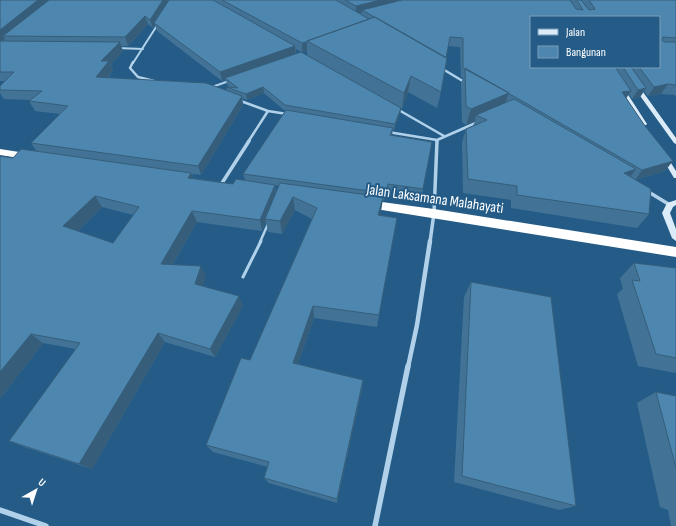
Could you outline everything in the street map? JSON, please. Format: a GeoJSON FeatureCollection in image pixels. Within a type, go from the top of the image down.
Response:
{"type":"FeatureCollection","features":[{"type":"Feature","properties":{"kind":"highway"},"geometry":{"type":"LineString","coordinates":[[0,152],[40,158]]}},
{"type":"Feature","properties":{"kind":"highway"},"geometry":{"type":"LineString","coordinates":[[218,182],[236,185]]}},
{"type":"Feature","properties":{"kind":"highway","name":"Jalan Laksamana Malahayati"},"geometry":{"type":"LineString","coordinates":[[357,203],[434,213],[676,252]]}},
{"type":"Feature","properties":{"kind":"street"},"geometry":{"type":"LineString","coordinates":[[159,22],[143,48],[134,59],[130,68],[138,77],[161,82]]}},
{"type":"Feature","properties":{"kind":"street"},"geometry":{"type":"LineString","coordinates":[[112,48],[143,48]]}},
{"type":"Feature","properties":{"kind":"street"},"geometry":{"type":"LineString","coordinates":[[435,65],[469,85]]}},
{"type":"Feature","properties":{"kind":"street"},"geometry":{"type":"LineString","coordinates":[[616,80],[648,131]]}},
{"type":"Feature","properties":{"kind":"street"},"geometry":{"type":"LineString","coordinates":[[632,80],[676,142]]}},
{"type":"Feature","properties":{"kind":"street"},"geometry":{"type":"LineString","coordinates":[[207,89],[214,92]]}},
{"type":"Feature","properties":{"kind":"street"},"geometry":{"type":"LineString","coordinates":[[237,99],[268,111],[291,115]]}},
{"type":"Feature","properties":{"kind":"street"},"geometry":{"type":"LineString","coordinates":[[397,109],[444,136]]}},
{"type":"Feature","properties":{"kind":"street"},"geometry":{"type":"LineString","coordinates":[[218,182],[268,111]]}},
{"type":"Feature","properties":{"kind":"street"},"geometry":{"type":"LineString","coordinates":[[383,131],[437,140],[481,121]]}},
{"type":"Feature","properties":{"kind":"street"},"geometry":{"type":"LineString","coordinates":[[375,526],[417,325],[434,213],[437,140]]}},
{"type":"Feature","properties":{"kind":"street"},"geometry":{"type":"LineString","coordinates":[[660,150],[676,176]]}},
{"type":"Feature","properties":{"kind":"street"},"geometry":{"type":"LineString","coordinates":[[643,189],[673,204],[666,213],[676,238]]}},
{"type":"Feature","properties":{"kind":"street"},"geometry":{"type":"LineString","coordinates":[[0,510],[46,526]]}},
{"type":"Feature","properties":{"kind":"lane"},"geometry":{"type":"LineString","coordinates":[[207,89],[236,79]]}},
{"type":"Feature","properties":{"kind":"lane"},"geometry":{"type":"LineString","coordinates":[[243,277],[259,246],[270,219]]}},
{"type":"Feature","properties":{"kind":"building"},"geometry":{"type":"Polygon","coordinates":[[[0,0],[38,0],[0,30],[0,0]]]}},
{"type":"Feature","properties":{"kind":"building"},"geometry":{"type":"Polygon","coordinates":[[[49,0],[163,0],[150,20],[145,16],[125,37],[3,36],[49,0]]]}},
{"type":"Feature","properties":{"kind":"building"},"geometry":{"type":"Polygon","coordinates":[[[169,0],[213,0],[295,46],[220,72],[154,23],[169,0]]]}},
{"type":"Feature","properties":{"kind":"building"},"geometry":{"type":"Polygon","coordinates":[[[222,0],[336,0],[369,19],[302,43],[222,0]]]}},
{"type":"Feature","properties":{"kind":"building"},"geometry":{"type":"Polygon","coordinates":[[[345,0],[381,0],[356,6],[345,0]]]}},
{"type":"Feature","properties":{"kind":"building"},"geometry":{"type":"Polygon","coordinates":[[[402,0],[570,0],[576,9],[583,10],[577,0],[581,0],[589,10],[595,9],[589,0],[676,0],[676,38],[663,37],[662,40],[664,42],[676,42],[676,85],[668,84],[654,87],[640,68],[660,68],[660,16],[530,16],[530,68],[616,68],[631,91],[622,92],[645,126],[673,161],[642,170],[463,68],[463,38],[450,37],[446,58],[362,10],[402,0]]]}},
{"type":"Feature","properties":{"kind":"building"},"geometry":{"type":"Polygon","coordinates":[[[375,17],[447,58],[441,92],[411,76],[404,93],[307,41],[375,17]]]}},
{"type":"Feature","properties":{"kind":"building"},"geometry":{"type":"Polygon","coordinates":[[[0,41],[120,42],[101,61],[109,61],[96,77],[206,83],[242,96],[198,166],[31,143],[68,106],[29,101],[42,91],[0,90],[0,86],[14,72],[0,72],[0,41]]]}},
{"type":"Feature","properties":{"kind":"building"},"geometry":{"type":"Polygon","coordinates":[[[301,52],[401,108],[395,124],[285,105],[263,87],[246,94],[226,87],[238,88],[225,78],[301,52]]]}},
{"type":"Feature","properties":{"kind":"building"},"geometry":{"type":"Polygon","coordinates":[[[465,68],[509,93],[471,109],[466,106],[465,68]]]}},
{"type":"Feature","properties":{"kind":"building"},"geometry":{"type":"Polygon","coordinates":[[[624,68],[632,68],[646,88],[638,90],[624,68]]]}},
{"type":"Feature","properties":{"kind":"building"},"geometry":{"type":"Polygon","coordinates":[[[514,99],[636,169],[624,173],[651,189],[649,214],[517,195],[517,186],[468,179],[466,129],[487,120],[476,115],[514,99]]]}},
{"type":"Feature","properties":{"kind":"building"},"geometry":{"type":"Polygon","coordinates":[[[286,110],[393,128],[390,135],[432,142],[423,189],[388,184],[385,193],[243,174],[286,110]]]}},
{"type":"Feature","properties":{"kind":"building"},"geometry":{"type":"Polygon","coordinates":[[[21,149],[191,173],[188,178],[233,184],[236,179],[275,185],[260,220],[192,211],[161,264],[201,266],[195,284],[239,296],[210,349],[158,333],[79,464],[9,441],[80,343],[31,334],[0,372],[0,156],[13,158],[21,149]],[[95,196],[63,226],[113,243],[139,207],[95,196]]]}},
{"type":"Feature","properties":{"kind":"building"},"geometry":{"type":"Polygon","coordinates":[[[280,183],[383,197],[378,215],[397,218],[379,315],[313,306],[293,363],[363,380],[337,499],[264,478],[269,462],[206,445],[241,358],[250,360],[317,208],[293,197],[280,221],[265,219],[280,183]]]}},
{"type":"Feature","properties":{"kind":"building"},"geometry":{"type":"Polygon","coordinates":[[[634,263],[676,268],[676,358],[656,354],[632,280],[640,281],[634,263]]]}},
{"type":"Feature","properties":{"kind":"building"},"geometry":{"type":"Polygon","coordinates":[[[471,282],[551,297],[576,506],[462,476],[471,282]]]}},
{"type":"Feature","properties":{"kind":"building"},"geometry":{"type":"Polygon","coordinates":[[[656,392],[676,396],[676,468],[656,392]]]}}]}
